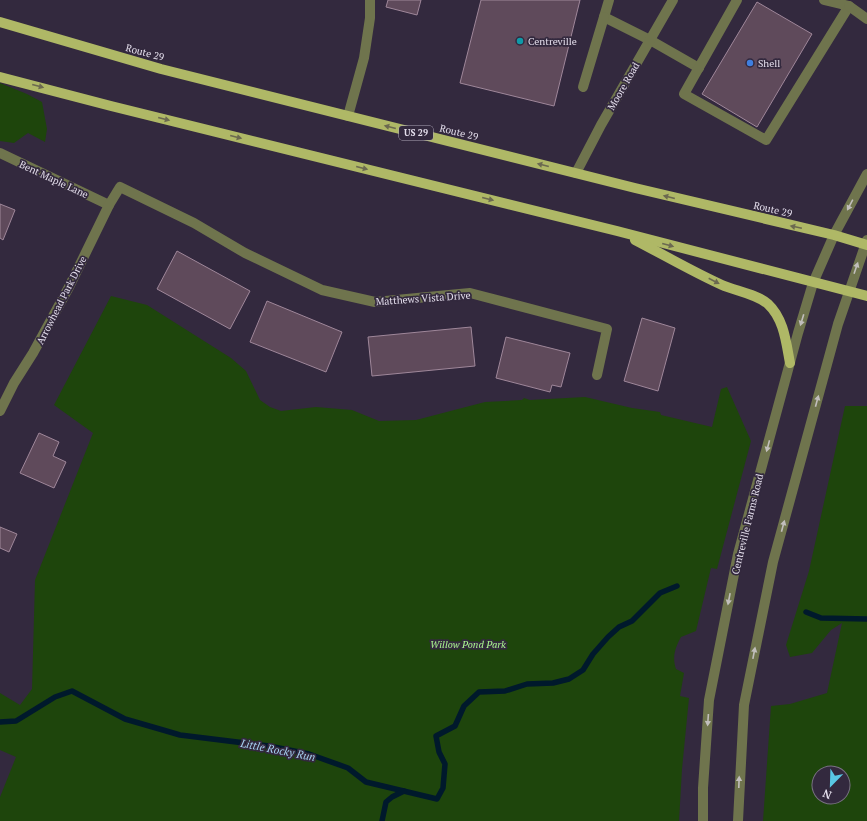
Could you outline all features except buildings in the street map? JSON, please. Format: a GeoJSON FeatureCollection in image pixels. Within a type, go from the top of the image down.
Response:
{"type":"FeatureCollection","features":[{"type":"Feature","properties":{"kind":"main road","name":"Route 29"},"geometry":{"type":"LineString","coordinates":[[0,22],[154,67],[786,225],[866,243]]}},
{"type":"Feature","properties":{"kind":"main road"},"geometry":{"type":"LineString","coordinates":[[0,77],[111,106],[617,231],[867,296]]}},
{"type":"Feature","properties":{"kind":"main road"},"geometry":{"type":"LineString","coordinates":[[617,231],[723,285],[767,303],[777,316],[785,331],[790,363]]}},
{"type":"Feature","properties":{"kind":"street"},"geometry":{"type":"LineString","coordinates":[[348,116],[364,58],[370,18],[370,0]]}},
{"type":"Feature","properties":{"kind":"street"},"geometry":{"type":"LineString","coordinates":[[583,87],[609,0]]}},
{"type":"Feature","properties":{"kind":"street","name":"Moore Road"},"geometry":{"type":"LineString","coordinates":[[576,173],[600,125],[673,0]]}},
{"type":"Feature","properties":{"kind":"street"},"geometry":{"type":"LineString","coordinates":[[737,0],[684,94],[766,140],[849,6]]}},
{"type":"Feature","properties":{"kind":"street"},"geometry":{"type":"LineString","coordinates":[[824,0],[867,10]]}},
{"type":"Feature","properties":{"kind":"street"},"geometry":{"type":"LineString","coordinates":[[849,6],[867,20]]}},
{"type":"Feature","properties":{"kind":"street"},"geometry":{"type":"LineString","coordinates":[[604,17],[650,40],[699,68]]}},
{"type":"Feature","properties":{"kind":"street","name":"Bent Maple Lane"},"geometry":{"type":"LineString","coordinates":[[0,153],[109,205]]}},
{"type":"Feature","properties":{"kind":"street","name":"Centreville Farms Road"},"geometry":{"type":"LineString","coordinates":[[703,821],[703,788],[709,700],[738,554],[813,283],[834,236],[867,174]]}},
{"type":"Feature","properties":{"kind":"street","name":"Arrowhead Park Drive"},"geometry":{"type":"LineString","coordinates":[[0,411],[14,383],[33,353],[69,287],[109,205],[120,187]]}},
{"type":"Feature","properties":{"kind":"street","name":"Matthews Vista Drive"},"geometry":{"type":"LineString","coordinates":[[120,187],[194,223],[245,253],[322,290],[375,302],[470,293],[606,329],[597,375]]}},
{"type":"Feature","properties":{"kind":"street"},"geometry":{"type":"LineString","coordinates":[[738,821],[744,705],[773,562],[838,324],[848,291],[866,243]]}},
{"type":"Feature","properties":{"kind":"green space"},"geometry":{"type":"Polygon","coordinates":[[[0,83],[42,102],[47,129],[45,142],[28,133],[14,143],[0,141],[0,83]]]}},
{"type":"Feature","properties":{"kind":"green space","name":"Willow Pond Park"},"geometry":{"type":"Polygon","coordinates":[[[111,296],[147,305],[231,358],[246,371],[260,400],[270,407],[281,411],[316,407],[352,410],[379,421],[416,420],[485,402],[522,400],[524,398],[530,400],[585,397],[632,408],[660,412],[661,415],[712,427],[721,389],[727,387],[751,441],[717,569],[711,568],[696,631],[681,637],[675,653],[674,660],[676,669],[684,673],[680,696],[689,698],[682,769],[679,821],[0,821],[0,797],[16,757],[0,750],[0,693],[20,705],[32,689],[35,580],[93,433],[54,405],[111,296]]]}},
{"type":"Feature","properties":{"kind":"green space"},"geometry":{"type":"Polygon","coordinates":[[[845,406],[867,406],[867,821],[763,821],[771,706],[790,704],[827,693],[842,623],[831,630],[812,653],[790,657],[786,645],[809,571],[845,406]]]}},
{"type":"Feature","properties":{"kind":"waterway","name":"Little Rocky Run"},"geometry":{"type":"LineString","coordinates":[[0,722],[16,721],[55,697],[72,691],[125,719],[180,735],[269,746],[309,754],[348,768],[366,782],[437,799],[443,788],[445,764],[439,752],[436,736],[455,726],[464,706],[479,692],[505,691],[527,684],[553,683],[569,679],[583,670],[593,654],[619,627],[632,621],[660,593],[677,586]]}},
{"type":"Feature","properties":{"kind":"waterway","name":"Little Rocky Run"},"geometry":{"type":"LineString","coordinates":[[806,612],[821,618],[867,619]]}},
{"type":"Feature","properties":{"kind":"waterway"},"geometry":{"type":"LineString","coordinates":[[382,821],[386,802],[404,791]]}},
{"type":"Feature","properties":{"kind":"place","name":"Centreville"},"geometry":{"type":"Point","coordinates":[520,41]}},
{"type":"Feature","properties":{"kind":"place","name":"Shell"},"geometry":{"type":"Point","coordinates":[750,63]}}]}
